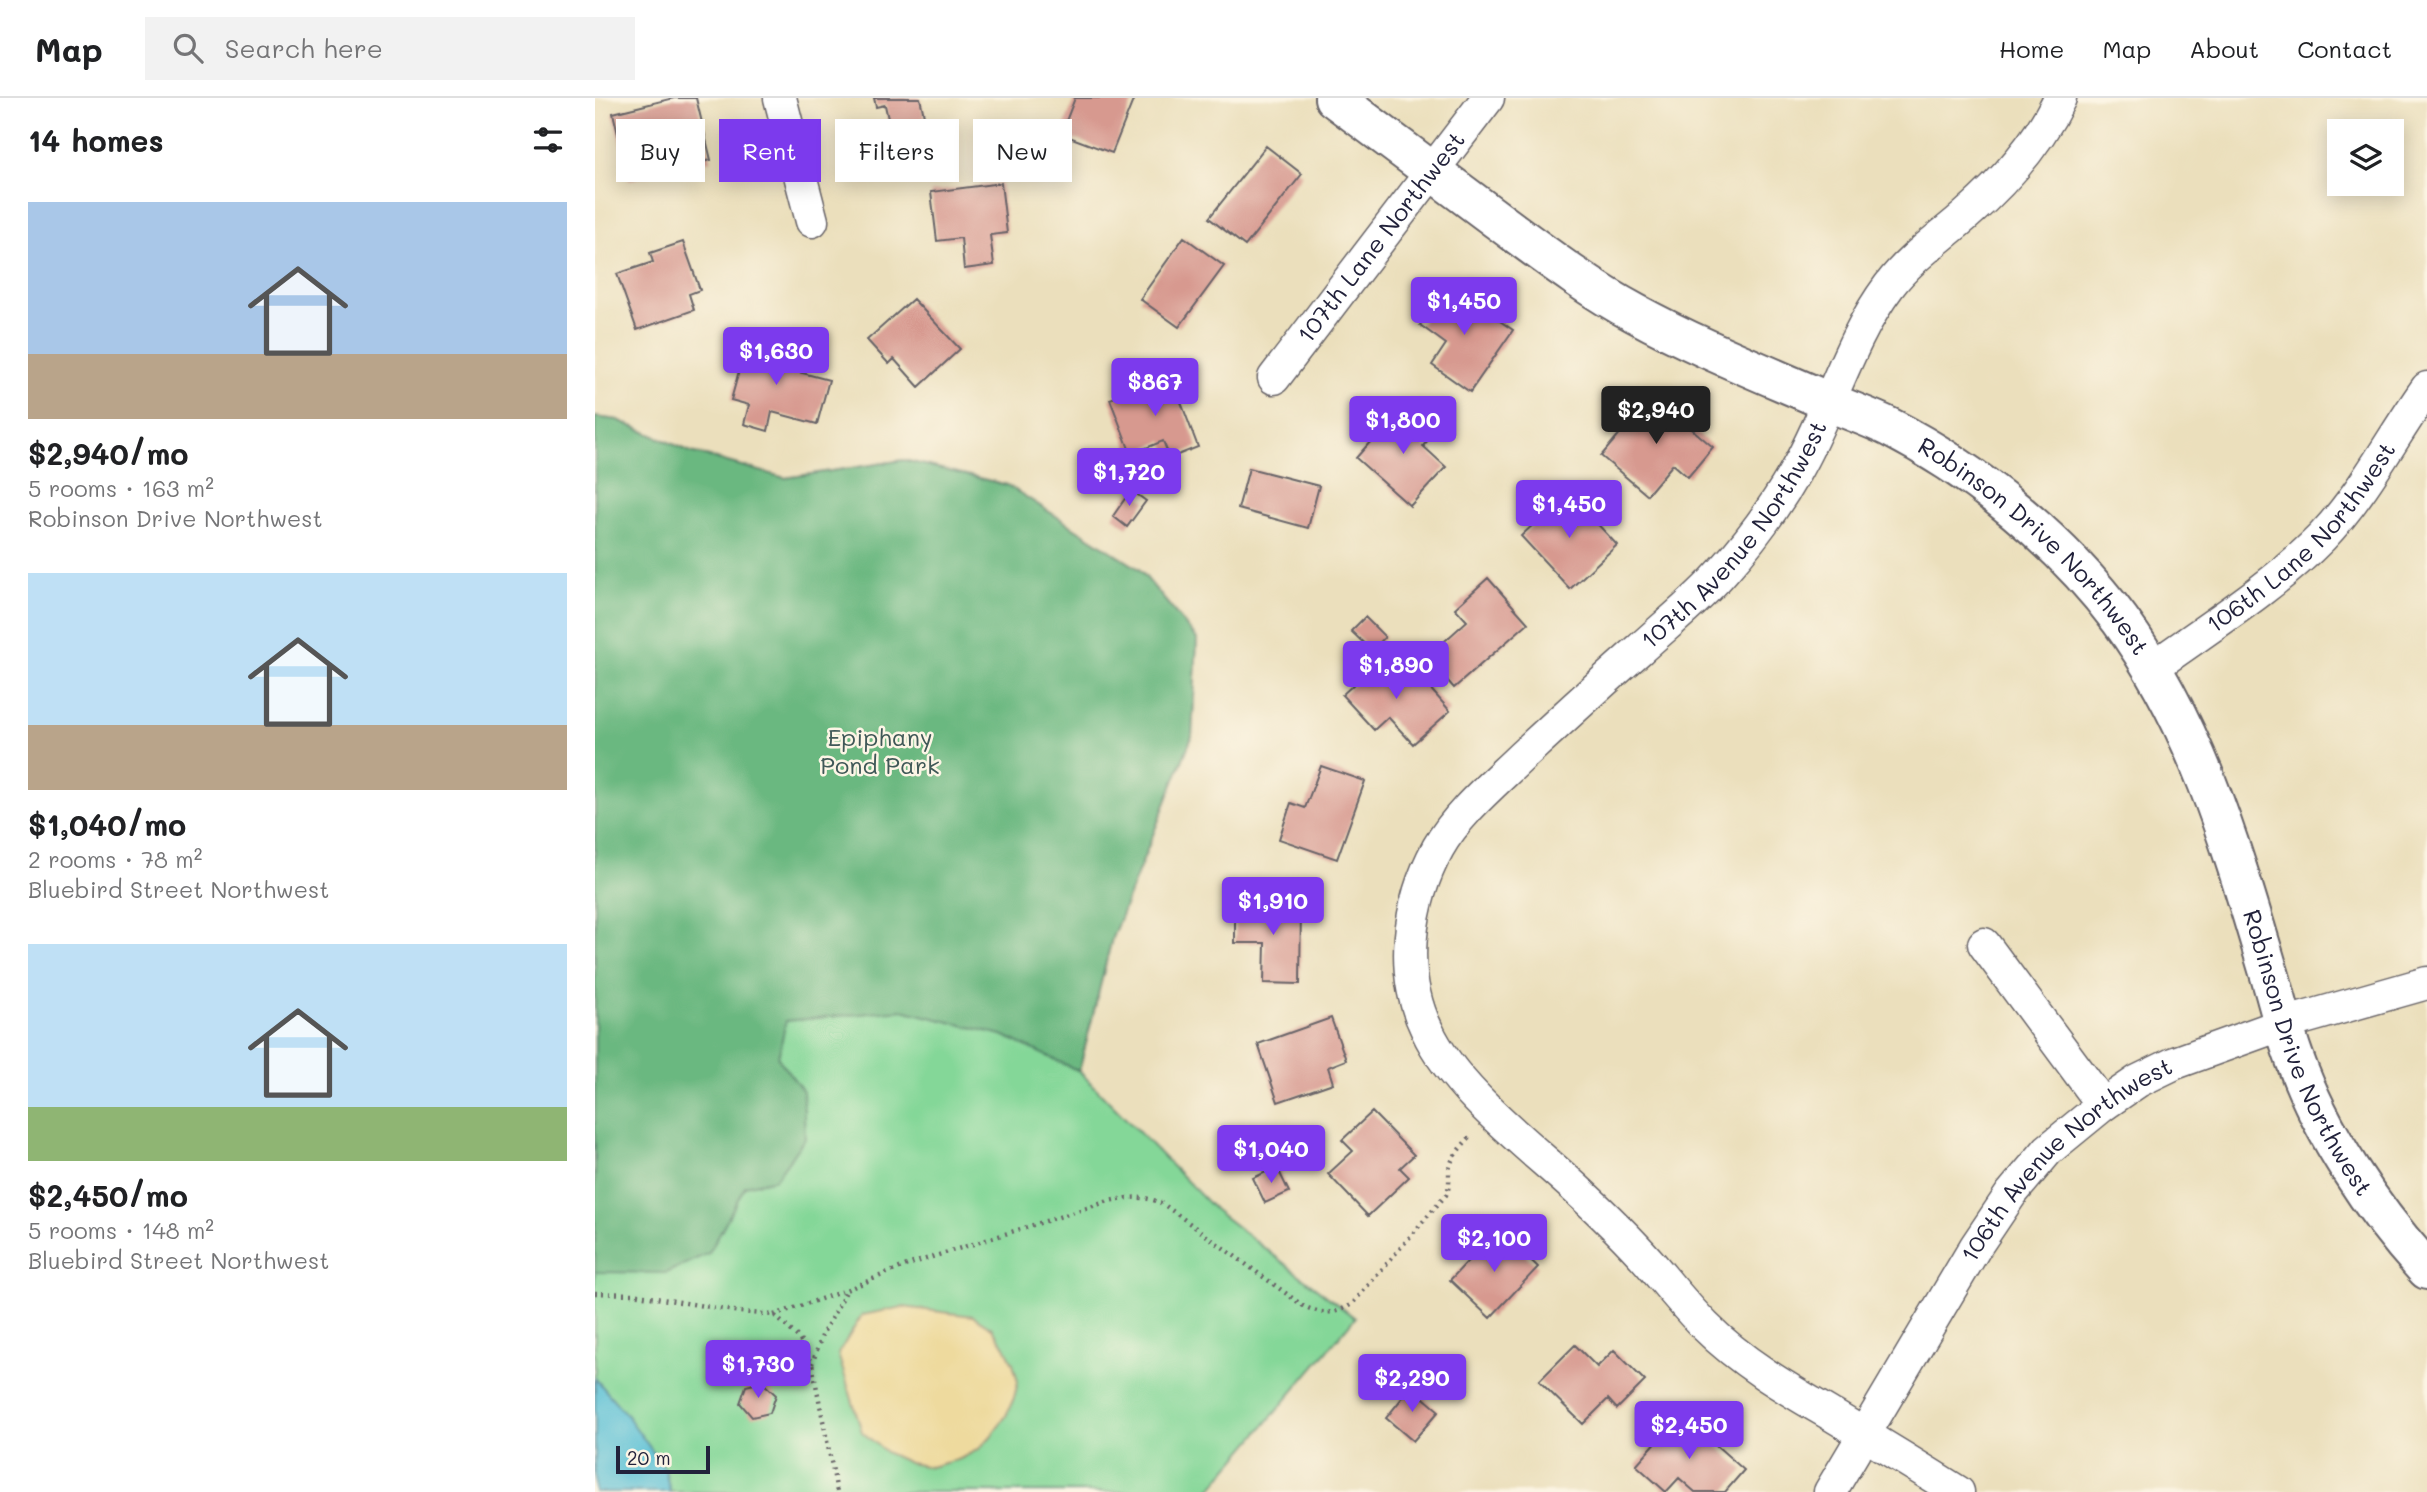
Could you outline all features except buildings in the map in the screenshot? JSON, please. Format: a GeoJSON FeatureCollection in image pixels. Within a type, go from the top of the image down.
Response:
{"type":"FeatureCollection","features":[{"type":"Feature","properties":{"kind":"street"},"geometry":{"type":"LineString","coordinates":[[780,98],[812,221]]}},
{"type":"Feature","properties":{"kind":"street","name":"Robinson Drive Northwest"},"geometry":{"type":"LineString","coordinates":[[1333,98],[1599,293],[1679,336],[1888,427],[1956,466],[2056,547],[2119,618],[2179,715],[2208,783],[2283,1024],[2295,1060],[2316,1107],[2340,1150],[2403,1243],[2427,1270]]}},
{"type":"Feature","properties":{"kind":"street","name":"107th Lane Northwest"},"geometry":{"type":"LineString","coordinates":[[1274,378],[1488,98]]}},
{"type":"Feature","properties":{"kind":"street","name":"107th Avenue Northwest"},"geometry":{"type":"LineString","coordinates":[[1958,1492],[1769,1378],[1706,1327],[1634,1246],[1587,1199],[1461,1082],[1441,1056],[1426,1028],[1412,990],[1409,961],[1411,931],[1423,883],[1439,846],[1455,824],[1488,788],[1723,572],[1755,531],[1796,470],[1877,303],[1893,281],[1920,253],[1994,189],[2025,155],[2060,98]]}},
{"type":"Feature","properties":{"kind":"street","name":"106th Lane Northwest"},"geometry":{"type":"LineString","coordinates":[[2152,668],[2293,565],[2324,534],[2355,496],[2427,388]]}},
{"type":"Feature","properties":{"kind":"street"},"geometry":{"type":"LineString","coordinates":[[1984,944],[2103,1105]]}},
{"type":"Feature","properties":{"kind":"street","name":"106th Avenue Northwest"},"geometry":{"type":"LineString","coordinates":[[1829,1492],[1976,1246],[2011,1194],[2048,1150],[2103,1105],[2138,1081],[2175,1063],[2283,1024],[2427,983]]}},
{"type":"Feature","properties":{"kind":"path"},"geometry":{"type":"LineString","coordinates":[[595,1293],[632,1294],[774,1315],[907,1265],[1109,1201],[1148,1197],[1174,1212],[1302,1305],[1315,1312],[1327,1314],[1341,1311],[1352,1304],[1446,1195],[1451,1183],[1449,1170],[1453,1157],[1493,1112]]}},
{"type":"Feature","properties":{"kind":"path"},"geometry":{"type":"LineString","coordinates":[[812,1363],[823,1333],[848,1289]]}},
{"type":"Feature","properties":{"kind":"path"},"geometry":{"type":"LineString","coordinates":[[774,1315],[799,1338],[812,1363],[837,1492]]}},
{"type":"Feature","properties":{"kind":"green space","name":"Epiphany Pond Park"},"geometry":{"type":"Polygon","coordinates":[[[595,417],[618,420],[691,452],[785,478],[904,460],[1007,485],[1139,569],[1197,639],[1192,736],[1112,938],[1079,1071],[1215,1210],[1355,1318],[1208,1492],[595,1492],[595,417]]]}},
{"type":"Feature","properties":{"kind":"green space"},"geometry":{"type":"Polygon","coordinates":[[[595,417],[618,420],[691,452],[785,478],[904,460],[1007,485],[1139,569],[1197,639],[1192,736],[1112,938],[1079,1071],[1002,1035],[902,1010],[786,1021],[778,1058],[803,1091],[805,1138],[775,1179],[745,1186],[709,1253],[666,1273],[595,1272],[595,417]]]}},
{"type":"Feature","properties":{"kind":"sand"},"geometry":{"type":"Polygon","coordinates":[[[903,1307],[973,1316],[992,1328],[1013,1363],[1018,1382],[1006,1416],[979,1449],[960,1459],[930,1467],[909,1463],[887,1453],[862,1432],[838,1354],[862,1315],[903,1307]]]}},
{"type":"Feature","properties":{"kind":"water"},"geometry":{"type":"Polygon","coordinates":[[[595,1378],[626,1414],[665,1469],[670,1492],[595,1492],[595,1378]]]}}]}
